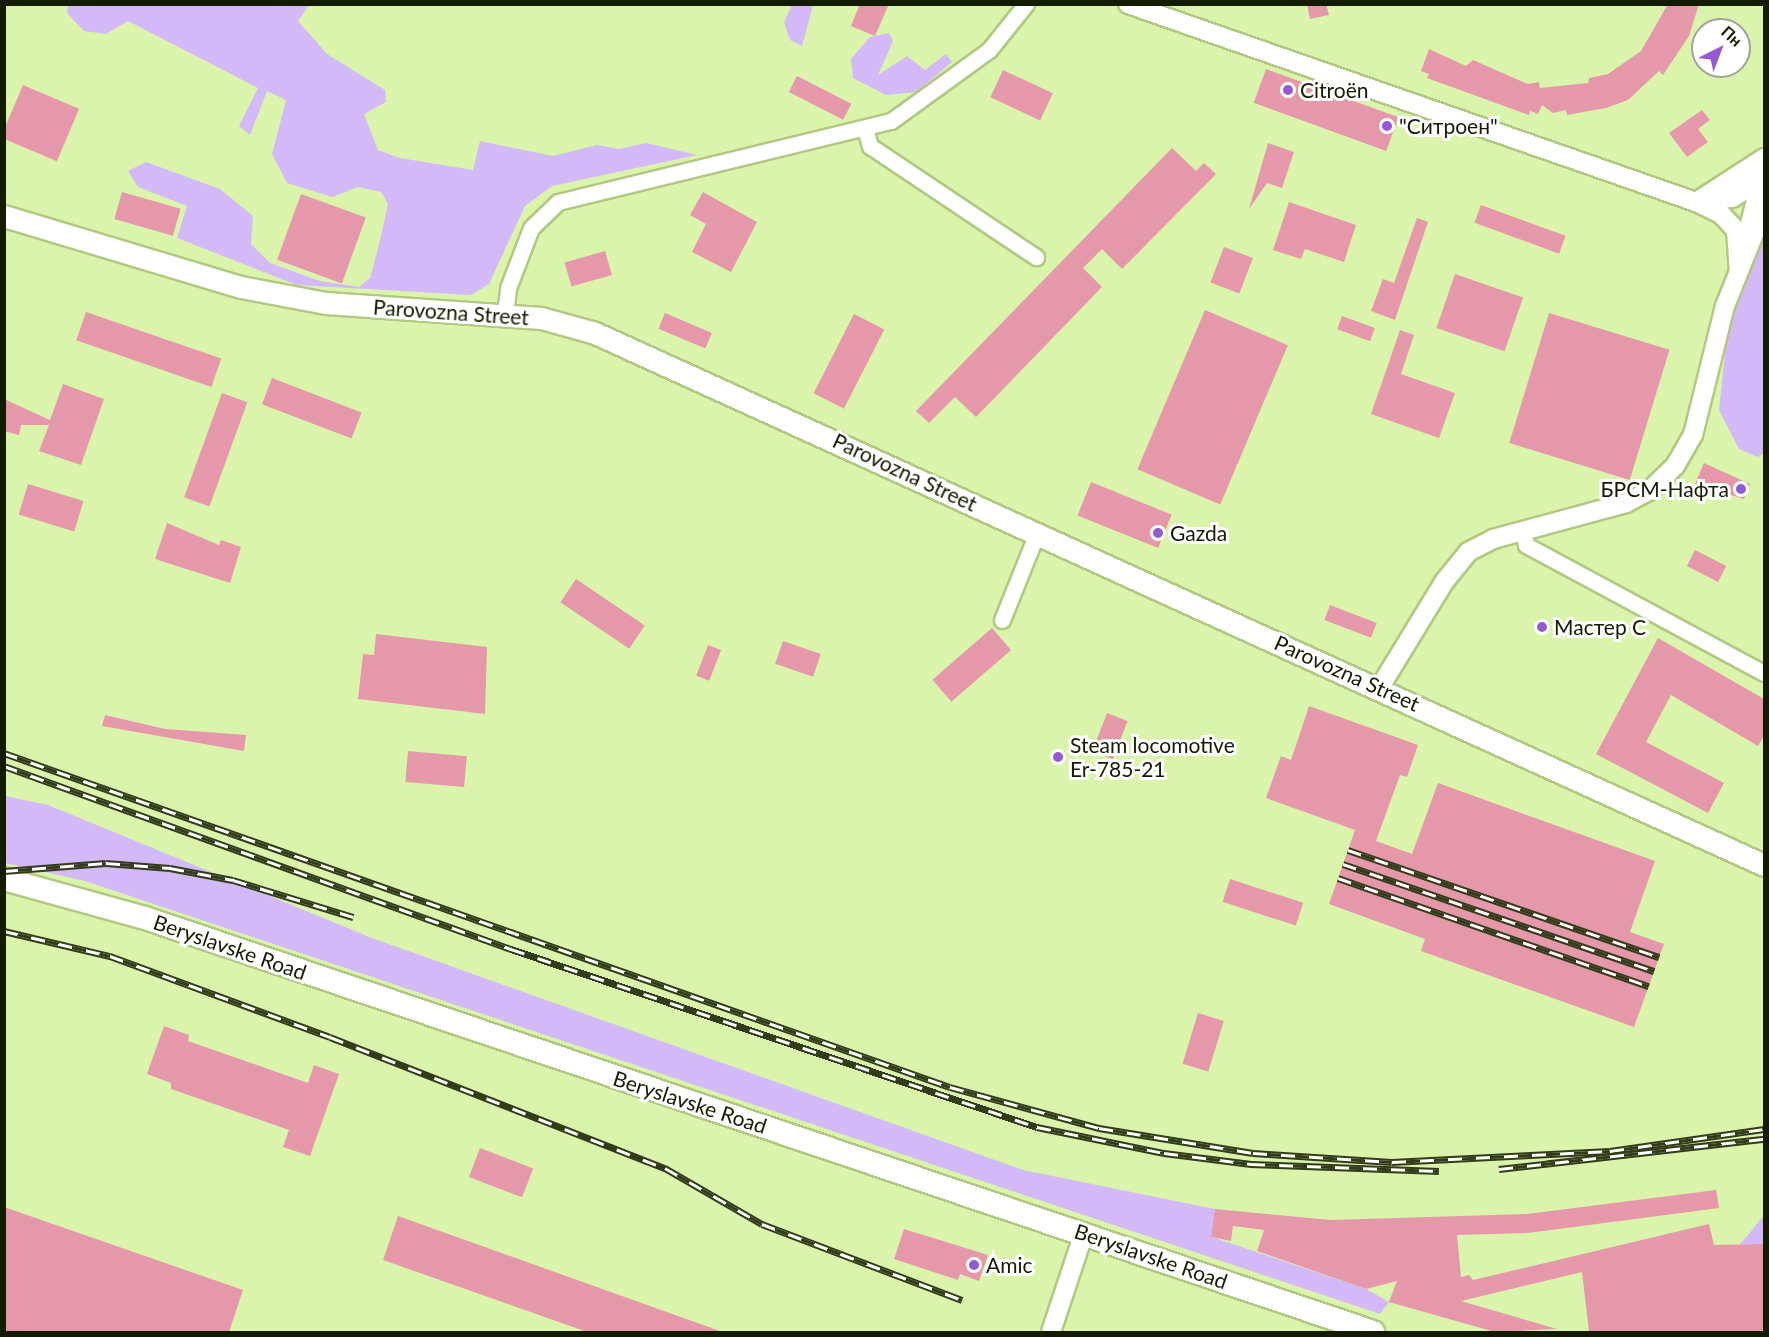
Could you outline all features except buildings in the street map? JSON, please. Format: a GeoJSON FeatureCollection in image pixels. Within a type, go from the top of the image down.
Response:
{"type":"FeatureCollection","features":[{"type":"Feature","properties":{"kind":"main road","name":"Parovozna Street"},"geometry":{"type":"LineString","coordinates":[[4,216],[241,287],[327,303],[505,314],[595,333],[1380,687],[1764,865]]}},
{"type":"Feature","properties":{"kind":"main road","name":"Beryslavske Road"},"geometry":{"type":"LineString","coordinates":[[4,879],[145,918],[1373,1332]]}},
{"type":"Feature","properties":{"kind":"street"},"geometry":{"type":"LineString","coordinates":[[505,314],[508,288],[531,228],[558,202],[767,147],[866,132],[909,111],[989,50],[1026,4]]}},
{"type":"Feature","properties":{"kind":"street"},"geometry":{"type":"LineString","coordinates":[[1128,4],[1696,202],[1722,214],[1736,230],[1739,269]]}},
{"type":"Feature","properties":{"kind":"street"},"geometry":{"type":"LineString","coordinates":[[866,132],[870,146],[1036,257]]}},
{"type":"Feature","properties":{"kind":"street"},"geometry":{"type":"LineString","coordinates":[[1739,269],[1761,170],[1764,146]]}},
{"type":"Feature","properties":{"kind":"street"},"geometry":{"type":"LineString","coordinates":[[1696,202],[1732,198],[1761,170]]}},
{"type":"Feature","properties":{"kind":"street"},"geometry":{"type":"LineString","coordinates":[[1380,687],[1443,582],[1468,552],[1492,539],[1524,534],[1626,503],[1675,466],[1693,435],[1725,306],[1764,209]]}},
{"type":"Feature","properties":{"kind":"street"},"geometry":{"type":"LineString","coordinates":[[1002,620],[1037,532]]}},
{"type":"Feature","properties":{"kind":"street"},"geometry":{"type":"LineString","coordinates":[[1524,534],[1526,545],[1764,673]]}},
{"type":"Feature","properties":{"kind":"street"},"geometry":{"type":"LineString","coordinates":[[1051,1332],[1084,1233]]}},
{"type":"Feature","properties":{"kind":"shaded area"},"geometry":{"type":"Polygon","coordinates":[[[68,4],[309,5],[298,21],[327,54],[385,90],[386,102],[364,114],[378,150],[400,158],[473,170],[480,141],[553,156],[597,145],[619,149],[646,143],[697,155],[552,186],[525,206],[489,284],[471,295],[297,285],[177,238],[187,206],[138,187],[128,171],[146,162],[220,189],[253,216],[251,244],[270,263],[320,281],[359,287],[370,278],[379,245],[388,204],[381,192],[358,187],[332,197],[287,183],[272,154],[286,100],[267,91],[250,135],[239,126],[258,88],[128,21],[106,34],[84,31],[67,13],[68,4]]]}},
{"type":"Feature","properties":{"kind":"shaded area"},"geometry":{"type":"Polygon","coordinates":[[[792,5],[813,5],[802,46],[790,40],[784,22],[792,5]]]}},
{"type":"Feature","properties":{"kind":"shaded area"},"geometry":{"type":"Polygon","coordinates":[[[889,33],[893,41],[878,75],[907,56],[925,70],[946,54],[952,62],[916,92],[886,95],[853,78],[851,59],[870,37],[889,33]]]}},
{"type":"Feature","properties":{"kind":"shaded area"},"geometry":{"type":"Polygon","coordinates":[[[1764,239],[1764,452],[1758,457],[1739,449],[1719,410],[1729,316],[1764,239]]]}},
{"type":"Feature","properties":{"kind":"shaded area"},"geometry":{"type":"Polygon","coordinates":[[[5,796],[48,805],[372,938],[1023,1170],[1215,1209],[1212,1237],[1366,1289],[1389,1302],[1380,1314],[85,881],[5,863],[5,796]]]}},
{"type":"Feature","properties":{"kind":"shaded area"},"geometry":{"type":"Polygon","coordinates":[[[1764,1215],[1764,1244],[1739,1245],[1749,1234],[1764,1215]]]}},
{"type":"Feature","properties":{"kind":"railway"},"geometry":{"type":"LineString","coordinates":[[4,753],[950,1087],[1099,1128],[1253,1153],[1392,1162],[1610,1151],[1764,1129]]}},
{"type":"Feature","properties":{"kind":"railway"},"geometry":{"type":"LineString","coordinates":[[4,766],[511,949],[1037,1127],[1164,1153],[1251,1164],[1439,1171]]}},
{"type":"Feature","properties":{"kind":"railway"},"geometry":{"type":"LineString","coordinates":[[1348,850],[1659,957]]}},
{"type":"Feature","properties":{"kind":"railway"},"geometry":{"type":"LineString","coordinates":[[4,871],[106,863],[170,868],[233,880],[353,917]]}},
{"type":"Feature","properties":{"kind":"railway"},"geometry":{"type":"LineString","coordinates":[[1343,864],[1654,971]]}},
{"type":"Feature","properties":{"kind":"railway"},"geometry":{"type":"LineString","coordinates":[[1338,878],[1649,986]]}},
{"type":"Feature","properties":{"kind":"railway"},"geometry":{"type":"LineString","coordinates":[[4,931],[110,956],[330,1037],[665,1168],[762,1224],[962,1300]]}},
{"type":"Feature","properties":{"kind":"railway"},"geometry":{"type":"LineString","coordinates":[[1499,1169],[1764,1139]]}},
{"type":"Feature","properties":{"kind":"place","name":"Citroën"},"geometry":{"type":"Point","coordinates":[1288,90]}},
{"type":"Feature","properties":{"kind":"place","name":"\"Ситроен\""},"geometry":{"type":"Point","coordinates":[1387,126]}},
{"type":"Feature","properties":{"kind":"place","name":"БРСМ-Нафта"},"geometry":{"type":"Point","coordinates":[1741,489]}},
{"type":"Feature","properties":{"kind":"place","name":"Gazda"},"geometry":{"type":"Point","coordinates":[1158,533]}},
{"type":"Feature","properties":{"kind":"place","name":"Мастер С"},"geometry":{"type":"Point","coordinates":[1542,627]}},
{"type":"Feature","properties":{"kind":"place","name":"Steam locomotive Er-785-21"},"geometry":{"type":"Point","coordinates":[1058,757]}},
{"type":"Feature","properties":{"kind":"place","name":"Amic"},"geometry":{"type":"Point","coordinates":[974,1265]}}]}
